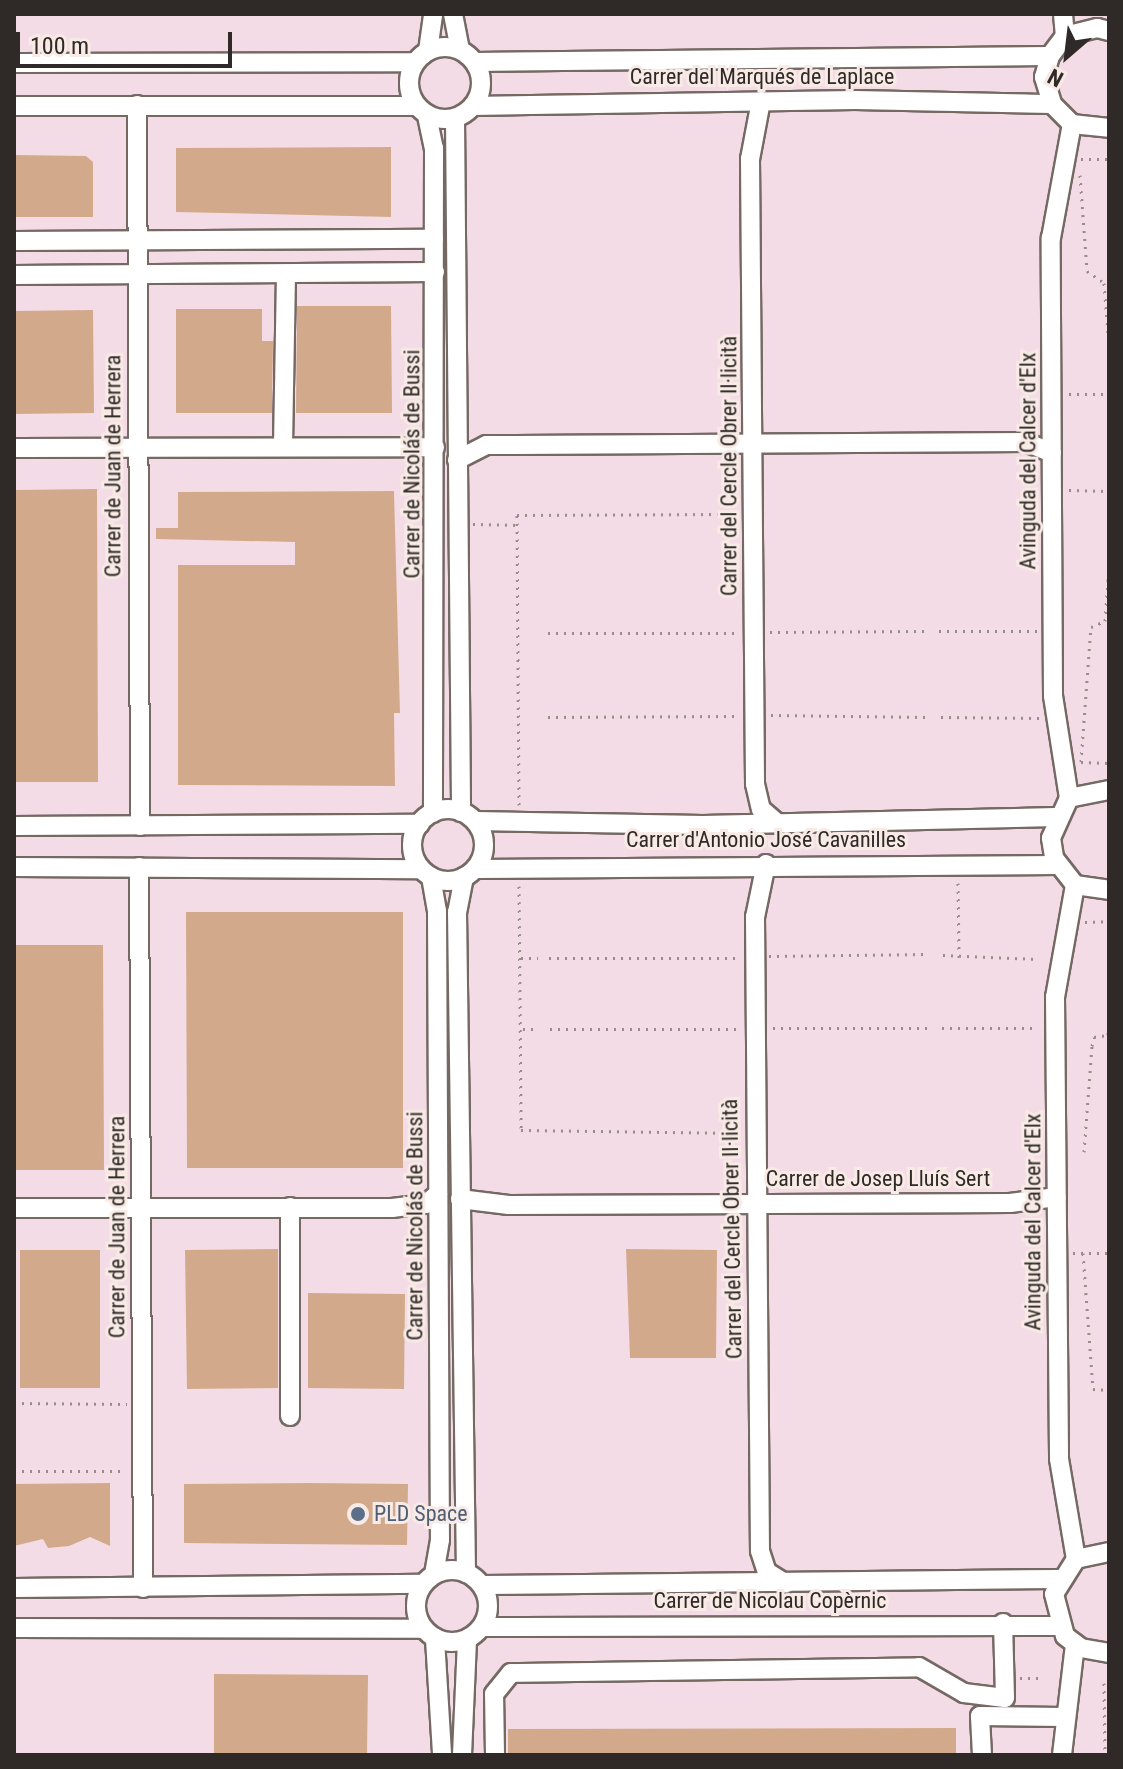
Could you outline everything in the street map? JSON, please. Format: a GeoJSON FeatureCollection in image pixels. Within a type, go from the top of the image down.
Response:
{"type":"FeatureCollection","features":[{"type":"Feature","properties":{"kind":"street"},"geometry":{"type":"LineString","coordinates":[[422,111],[408,83],[422,56],[433,14]]}},
{"type":"Feature","properties":{"kind":"street"},"geometry":{"type":"LineString","coordinates":[[14,106],[137,105],[422,111],[455,118],[473,106],[482,86],[475,62],[460,49],[453,14]]}},
{"type":"Feature","properties":{"kind":"street"},"geometry":{"type":"LineString","coordinates":[[1063,14],[1065,36]]}},
{"type":"Feature","properties":{"kind":"street"},"geometry":{"type":"LineString","coordinates":[[1109,31],[1089,29],[1065,36],[1050,56],[1044,77],[1052,104],[1072,124],[1109,128]]}},
{"type":"Feature","properties":{"kind":"street"},"geometry":{"type":"LineString","coordinates":[[14,63],[422,56],[460,49]]}},
{"type":"Feature","properties":{"kind":"street","name":"Carrer del Marqués de Laplace"},"geometry":{"type":"LineString","coordinates":[[475,62],[1050,56]]}},
{"type":"Feature","properties":{"kind":"street","name":"Carrer del Marqués de Laplace"},"geometry":{"type":"LineString","coordinates":[[473,106],[761,101],[1052,104]]}},
{"type":"Feature","properties":{"kind":"street","name":"Carrer del Cercle Obrer Il·licità"},"geometry":{"type":"LineString","coordinates":[[761,101],[750,159],[755,784],[761,809],[778,824]]}},
{"type":"Feature","properties":{"kind":"street","name":"Carrer de Juan de Herrera"},"geometry":{"type":"LineString","coordinates":[[137,105],[136,447],[140,826]]}},
{"type":"Feature","properties":{"kind":"street","name":"Carrer de Nicolás de Bussi"},"geometry":{"type":"LineString","coordinates":[[422,111],[434,133],[435,272],[435,447],[426,818]]}},
{"type":"Feature","properties":{"kind":"street","name":"Carrer de Nicolás de Bussi"},"geometry":{"type":"LineString","coordinates":[[455,118],[457,460],[469,817]]}},
{"type":"Feature","properties":{"kind":"street","name":"Avinguda del Calcer d'Elx"},"geometry":{"type":"LineString","coordinates":[[1069,798],[1053,696],[1051,222],[1072,124]]}},
{"type":"Feature","properties":{"kind":"street"},"geometry":{"type":"LineString","coordinates":[[14,241],[434,239]]}},
{"type":"Feature","properties":{"kind":"street"},"geometry":{"type":"LineString","coordinates":[[14,275],[435,272]]}},
{"type":"Feature","properties":{"kind":"street"},"geometry":{"type":"LineString","coordinates":[[283,446],[286,274]]}},
{"type":"Feature","properties":{"kind":"street"},"geometry":{"type":"LineString","coordinates":[[457,460],[486,445],[1026,442],[1052,453]]}},
{"type":"Feature","properties":{"kind":"street"},"geometry":{"type":"LineString","coordinates":[[14,448],[435,447]]}},
{"type":"Feature","properties":{"kind":"street"},"geometry":{"type":"LineString","coordinates":[[1109,790],[1069,798],[1056,817],[1051,838],[1058,865],[1075,885],[1109,890]]}},
{"type":"Feature","properties":{"kind":"street"},"geometry":{"type":"LineString","coordinates":[[14,826],[140,826],[469,817],[485,847],[469,873],[14,867]]}},
{"type":"Feature","properties":{"kind":"street","name":"Carrer d'Antonio José Cavanilles"},"geometry":{"type":"LineString","coordinates":[[469,817],[778,824],[1056,817]]}},
{"type":"Feature","properties":{"kind":"street"},"geometry":{"type":"LineString","coordinates":[[426,818],[412,844],[426,873]]}},
{"type":"Feature","properties":{"kind":"street","name":"Carrer del Cercle Obrer Il·licità"},"geometry":{"type":"LineString","coordinates":[[766,864],[755,905],[760,1551],[767,1572],[786,1584]]}},
{"type":"Feature","properties":{"kind":"street","name":"Carrer d'Antonio José Cavanilles"},"geometry":{"type":"LineString","coordinates":[[469,873],[766,864],[1058,865]]}},
{"type":"Feature","properties":{"kind":"street","name":"Carrer de Juan de Herrera"},"geometry":{"type":"LineString","coordinates":[[139,867],[143,1588]]}},
{"type":"Feature","properties":{"kind":"street","name":"Carrer de Nicolás de Bussi"},"geometry":{"type":"LineString","coordinates":[[426,873],[437,911],[440,1540],[429,1579]]}},
{"type":"Feature","properties":{"kind":"street","name":"Carrer de Nicolás de Bussi"},"geometry":{"type":"LineString","coordinates":[[466,1573],[457,912],[469,873]]}},
{"type":"Feature","properties":{"kind":"street","name":"Avinguda del Calcer d'Elx"},"geometry":{"type":"LineString","coordinates":[[1075,885],[1055,997],[1059,1459],[1076,1559]]}},
{"type":"Feature","properties":{"kind":"street"},"geometry":{"type":"LineString","coordinates":[[14,1208],[404,1207],[426,1204],[438,1194]]}},
{"type":"Feature","properties":{"kind":"street","name":"Carrer de Josep Lluís Sert"},"geometry":{"type":"LineString","coordinates":[[460,1199],[509,1205],[1003,1203],[1057,1197]]}},
{"type":"Feature","properties":{"kind":"street"},"geometry":{"type":"LineString","coordinates":[[290,1207],[290,1416]]}},
{"type":"Feature","properties":{"kind":"street"},"geometry":{"type":"LineString","coordinates":[[1109,1552],[1076,1559],[1059,1579],[1054,1602],[1059,1626],[1075,1644],[1109,1653]]}},
{"type":"Feature","properties":{"kind":"street"},"geometry":{"type":"LineString","coordinates":[[14,1588],[143,1588],[429,1579],[466,1573],[482,1585],[489,1610],[482,1627],[467,1640],[462,1755]]}},
{"type":"Feature","properties":{"kind":"street"},"geometry":{"type":"LineString","coordinates":[[429,1579],[415,1603],[429,1634],[442,1755]]}},
{"type":"Feature","properties":{"kind":"street","name":"Carrer de Nicolau Copèrnic"},"geometry":{"type":"LineString","coordinates":[[482,1585],[1059,1579]]}},
{"type":"Feature","properties":{"kind":"street"},"geometry":{"type":"LineString","coordinates":[[495,1755],[494,1694],[511,1673],[919,1667],[964,1693],[1005,1698],[1003,1623]]}},
{"type":"Feature","properties":{"kind":"street","name":"Carrer de Nicolau Copèrnic"},"geometry":{"type":"LineString","coordinates":[[482,1627],[1003,1623],[1059,1626]]}},
{"type":"Feature","properties":{"kind":"street"},"geometry":{"type":"LineString","coordinates":[[14,1628],[429,1634],[467,1640]]}},
{"type":"Feature","properties":{"kind":"street"},"geometry":{"type":"LineString","coordinates":[[1062,1755],[1064,1717],[1075,1644]]}},
{"type":"Feature","properties":{"kind":"street"},"geometry":{"type":"LineString","coordinates":[[982,1755],[980,1716],[1064,1717]]}},
{"type":"Feature","properties":{"kind":"path"},"geometry":{"type":"LineString","coordinates":[[1069,159],[1109,159]]}},
{"type":"Feature","properties":{"kind":"path"},"geometry":{"type":"LineString","coordinates":[[1079,159],[1087,271],[1104,283],[1109,346]]}},
{"type":"Feature","properties":{"kind":"path"},"geometry":{"type":"LineString","coordinates":[[1066,394],[1109,394]]}},
{"type":"Feature","properties":{"kind":"path"},"geometry":{"type":"LineString","coordinates":[[1060,490],[1109,491]]}},
{"type":"Feature","properties":{"kind":"path"},"geometry":{"type":"LineString","coordinates":[[519,805],[517,515],[731,514]]}},
{"type":"Feature","properties":{"kind":"path"},"geometry":{"type":"LineString","coordinates":[[471,524],[518,525]]}},
{"type":"Feature","properties":{"kind":"path"},"geometry":{"type":"LineString","coordinates":[[1081,762],[1091,627],[1105,621],[1109,566]]}},
{"type":"Feature","properties":{"kind":"path"},"geometry":{"type":"LineString","coordinates":[[766,632],[926,631]]}},
{"type":"Feature","properties":{"kind":"path"},"geometry":{"type":"LineString","coordinates":[[939,631],[1039,631]]}},
{"type":"Feature","properties":{"kind":"path"},"geometry":{"type":"LineString","coordinates":[[548,633],[737,633]]}},
{"type":"Feature","properties":{"kind":"path"},"geometry":{"type":"LineString","coordinates":[[768,715],[927,717]]}},
{"type":"Feature","properties":{"kind":"path"},"geometry":{"type":"LineString","coordinates":[[548,717],[737,716]]}},
{"type":"Feature","properties":{"kind":"path"},"geometry":{"type":"LineString","coordinates":[[941,717],[1039,718]]}},
{"type":"Feature","properties":{"kind":"path"},"geometry":{"type":"LineString","coordinates":[[1073,762],[1109,763]]}},
{"type":"Feature","properties":{"kind":"path"},"geometry":{"type":"LineString","coordinates":[[519,883],[521,1130],[740,1133]]}},
{"type":"Feature","properties":{"kind":"path"},"geometry":{"type":"LineString","coordinates":[[958,883],[959,958]]}},
{"type":"Feature","properties":{"kind":"path"},"geometry":{"type":"LineString","coordinates":[[1075,922],[1109,921]]}},
{"type":"Feature","properties":{"kind":"path"},"geometry":{"type":"LineString","coordinates":[[769,956],[929,954]]}},
{"type":"Feature","properties":{"kind":"path"},"geometry":{"type":"LineString","coordinates":[[943,955],[1037,959]]}},
{"type":"Feature","properties":{"kind":"path"},"geometry":{"type":"LineString","coordinates":[[521,958],[538,958]]}},
{"type":"Feature","properties":{"kind":"path"},"geometry":{"type":"LineString","coordinates":[[549,958],[738,958]]}},
{"type":"Feature","properties":{"kind":"path"},"geometry":{"type":"LineString","coordinates":[[1084,1152],[1092,1046],[1094,1037],[1108,1035],[1109,1018]]}},
{"type":"Feature","properties":{"kind":"path"},"geometry":{"type":"LineString","coordinates":[[770,1028],[929,1028]]}},
{"type":"Feature","properties":{"kind":"path"},"geometry":{"type":"LineString","coordinates":[[942,1028],[1038,1028]]}},
{"type":"Feature","properties":{"kind":"path"},"geometry":{"type":"LineString","coordinates":[[521,1029],[539,1029]]}},
{"type":"Feature","properties":{"kind":"path"},"geometry":{"type":"LineString","coordinates":[[550,1029],[739,1029]]}},
{"type":"Feature","properties":{"kind":"path"},"geometry":{"type":"LineString","coordinates":[[1071,1253],[1109,1253]]}},
{"type":"Feature","properties":{"kind":"path"},"geometry":{"type":"LineString","coordinates":[[1083,1253],[1093,1389],[1109,1390]]}},
{"type":"Feature","properties":{"kind":"path"},"geometry":{"type":"LineString","coordinates":[[14,1403],[127,1404]]}},
{"type":"Feature","properties":{"kind":"path"},"geometry":{"type":"LineString","coordinates":[[14,1471],[126,1471]]}},
{"type":"Feature","properties":{"kind":"path"},"geometry":{"type":"LineString","coordinates":[[1020,1678],[1043,1678]]}},
{"type":"Feature","properties":{"kind":"path"},"geometry":{"type":"LineString","coordinates":[[1104,1683],[1105,1755]]}},
{"type":"Feature","properties":{"kind":"shaded area"},"geometry":{"type":"Polygon","coordinates":[[[14,14],[1109,14],[1109,1755],[14,1755],[14,14]]]}},
{"type":"Feature","properties":{"kind":"building"},"geometry":{"type":"Polygon","coordinates":[[[391,147],[391,217],[176,212],[176,148],[391,147]]]}},
{"type":"Feature","properties":{"kind":"building"},"geometry":{"type":"Polygon","coordinates":[[[14,155],[86,156],[93,162],[93,217],[14,217],[14,155]]]}},
{"type":"Feature","properties":{"kind":"building"},"geometry":{"type":"Polygon","coordinates":[[[297,306],[391,306],[392,413],[296,413],[297,306]]]}},
{"type":"Feature","properties":{"kind":"building"},"geometry":{"type":"Polygon","coordinates":[[[176,309],[262,309],[262,341],[273,341],[272,413],[176,413],[176,309]]]}},
{"type":"Feature","properties":{"kind":"building"},"geometry":{"type":"Polygon","coordinates":[[[93,310],[94,413],[14,414],[14,311],[93,310]]]}},
{"type":"Feature","properties":{"kind":"building"},"geometry":{"type":"Polygon","coordinates":[[[97,489],[98,782],[16,782],[15,490],[97,489]]]}},
{"type":"Feature","properties":{"kind":"building"},"geometry":{"type":"Polygon","coordinates":[[[394,491],[400,713],[394,713],[395,786],[178,785],[178,565],[295,565],[295,542],[156,539],[156,528],[178,528],[178,492],[394,491]]]}},
{"type":"Feature","properties":{"kind":"building"},"geometry":{"type":"Polygon","coordinates":[[[186,912],[403,912],[403,1168],[187,1168],[186,912]]]}},
{"type":"Feature","properties":{"kind":"building"},"geometry":{"type":"Polygon","coordinates":[[[14,945],[103,945],[104,1170],[14,1170],[14,945]]]}},
{"type":"Feature","properties":{"kind":"building"},"geometry":{"type":"Polygon","coordinates":[[[278,1249],[278,1388],[187,1389],[185,1250],[278,1249]]]}},
{"type":"Feature","properties":{"kind":"building"},"geometry":{"type":"Polygon","coordinates":[[[626,1249],[717,1250],[716,1358],[630,1358],[626,1249]]]}},
{"type":"Feature","properties":{"kind":"building"},"geometry":{"type":"Polygon","coordinates":[[[20,1250],[100,1250],[100,1388],[20,1388],[20,1250]]]}},
{"type":"Feature","properties":{"kind":"building"},"geometry":{"type":"Polygon","coordinates":[[[308,1293],[405,1294],[404,1389],[308,1388],[308,1293]]]}},
{"type":"Feature","properties":{"kind":"building"},"geometry":{"type":"Polygon","coordinates":[[[110,1483],[110,1546],[90,1537],[69,1546],[48,1548],[43,1539],[14,1546],[14,1484],[110,1483]]]}},
{"type":"Feature","properties":{"kind":"building"},"geometry":{"type":"Polygon","coordinates":[[[184,1484],[408,1484],[407,1545],[184,1543],[184,1484]]]}},
{"type":"Feature","properties":{"kind":"building"},"geometry":{"type":"Polygon","coordinates":[[[214,1674],[368,1675],[367,1755],[214,1755],[214,1674]]]}},
{"type":"Feature","properties":{"kind":"building"},"geometry":{"type":"Polygon","coordinates":[[[956,1728],[956,1755],[508,1755],[508,1729],[956,1728]]]}},
{"type":"Feature","properties":{"kind":"place","name":"PLD Space"},"geometry":{"type":"Point","coordinates":[358,1514]}}]}
